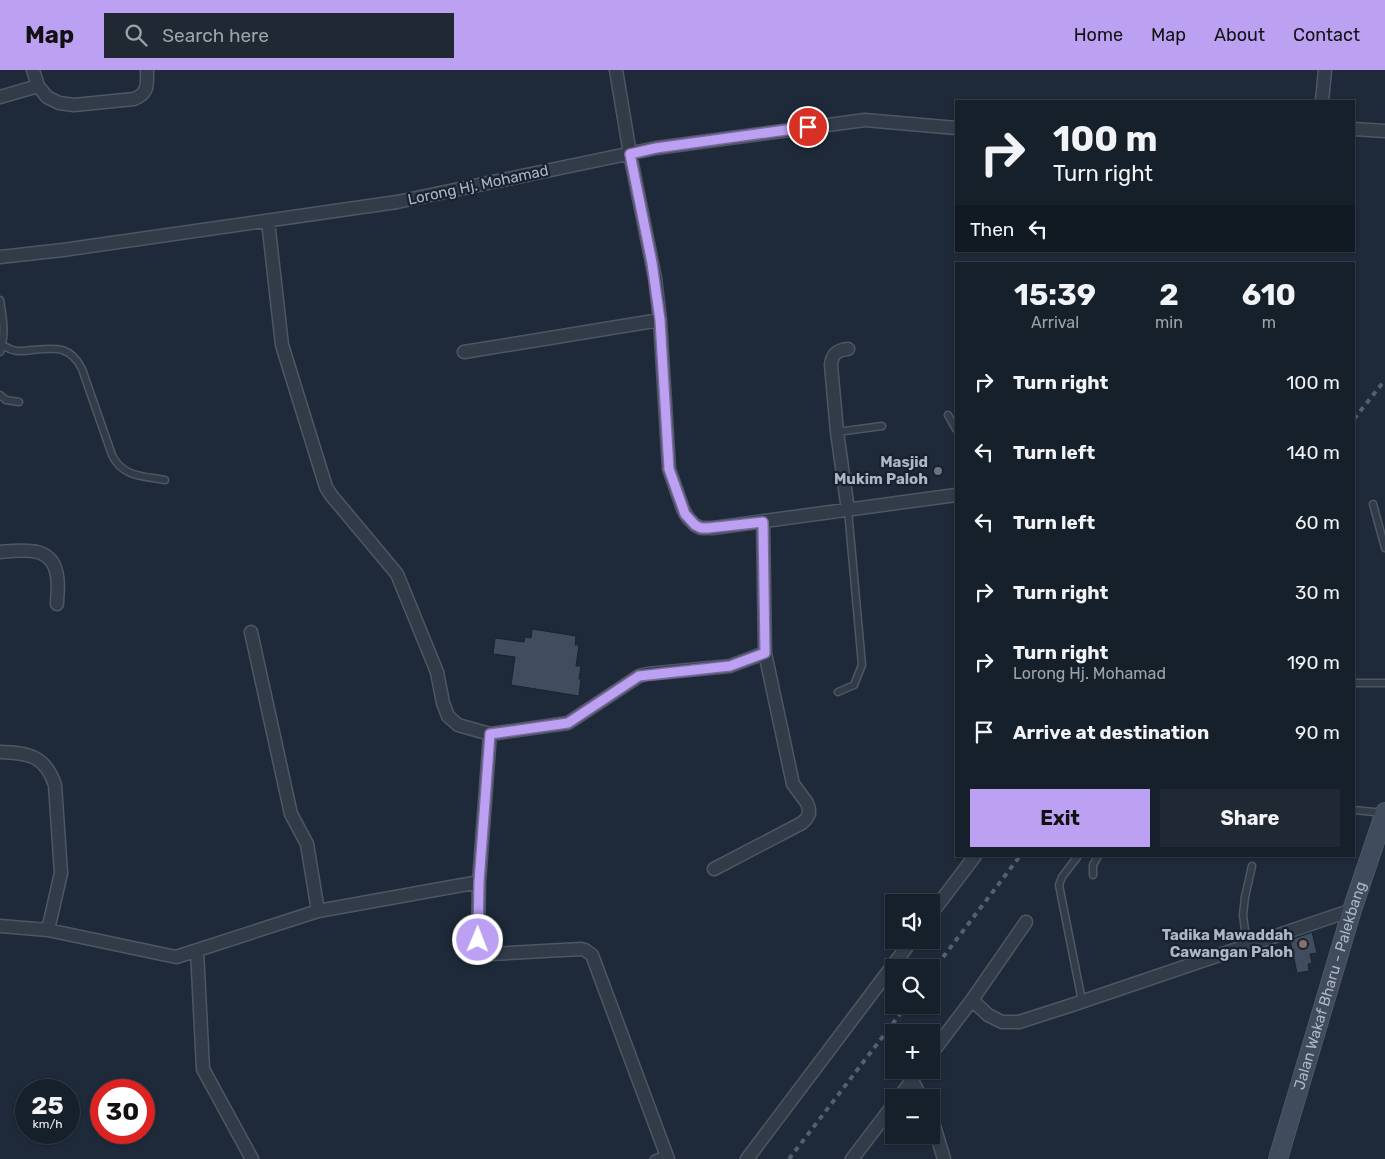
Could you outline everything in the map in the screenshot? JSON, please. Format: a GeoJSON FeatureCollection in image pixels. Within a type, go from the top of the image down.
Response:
{"type":"FeatureCollection","features":[{"type":"Feature","properties":{"kind":"main road","name":"Jalan Wakaf Bharu - Palekbang"},"geometry":{"type":"LineString","coordinates":[[1278,1159],[1352,910],[1385,813]]}},
{"type":"Feature","properties":{"kind":"street"},"geometry":{"type":"LineString","coordinates":[[33,70],[38,86],[47,97],[59,103],[74,105],[134,99],[141,96],[147,84],[147,70]]}},
{"type":"Feature","properties":{"kind":"street"},"geometry":{"type":"LineString","coordinates":[[616,70],[630,154],[652,263],[660,320],[669,469],[685,514],[695,525],[704,528],[763,522],[955,495]]}},
{"type":"Feature","properties":{"kind":"street"},"geometry":{"type":"LineString","coordinates":[[1322,100],[1325,70]]}},
{"type":"Feature","properties":{"kind":"street"},"geometry":{"type":"LineString","coordinates":[[0,97],[38,86]]}},
{"type":"Feature","properties":{"kind":"street","name":"Lorong Hj. Mohamad"},"geometry":{"type":"LineString","coordinates":[[0,257],[63,250],[397,202],[656,148],[865,120],[955,128]]}},
{"type":"Feature","properties":{"kind":"street"},"geometry":{"type":"LineString","coordinates":[[1355,129],[1385,131]]}},
{"type":"Feature","properties":{"kind":"street"},"geometry":{"type":"LineString","coordinates":[[268,221],[282,346],[326,487],[397,574],[437,672],[443,703],[448,716],[452,720],[464,727],[490,734],[568,723],[639,676],[730,666],[765,653]]}},
{"type":"Feature","properties":{"kind":"street"},"geometry":{"type":"LineString","coordinates":[[464,352],[660,320]]}},
{"type":"Feature","properties":{"kind":"street"},"geometry":{"type":"LineString","coordinates":[[848,349],[838,351],[831,359],[837,432],[848,510]]}},
{"type":"Feature","properties":{"kind":"street"},"geometry":{"type":"LineString","coordinates":[[714,869],[802,823],[809,814],[808,803],[793,784],[765,653],[763,522]]}},
{"type":"Feature","properties":{"kind":"street"},"geometry":{"type":"LineString","coordinates":[[0,552],[36,551],[51,561],[56,569],[58,578],[57,604]]}},
{"type":"Feature","properties":{"kind":"street"},"geometry":{"type":"LineString","coordinates":[[251,632],[291,814],[307,844],[318,911]]}},
{"type":"Feature","properties":{"kind":"street"},"geometry":{"type":"LineString","coordinates":[[490,734],[479,882],[479,945],[491,954],[581,949],[592,955],[667,1157]]}},
{"type":"Feature","properties":{"kind":"street"},"geometry":{"type":"LineString","coordinates":[[0,752],[26,754],[36,758],[49,773],[55,785],[61,873],[48,930]]}},
{"type":"Feature","properties":{"kind":"street"},"geometry":{"type":"LineString","coordinates":[[940,902],[974,857]]}},
{"type":"Feature","properties":{"kind":"street"},"geometry":{"type":"LineString","coordinates":[[0,926],[48,930],[174,957],[318,911],[479,882]]}},
{"type":"Feature","properties":{"kind":"street"},"geometry":{"type":"LineString","coordinates":[[972,1000],[988,1015],[1002,1022],[1019,1022],[1352,910]]}},
{"type":"Feature","properties":{"kind":"street"},"geometry":{"type":"LineString","coordinates":[[940,1042],[1026,922]]}},
{"type":"Feature","properties":{"kind":"street"},"geometry":{"type":"LineString","coordinates":[[747,1159],[905,949]]}},
{"type":"Feature","properties":{"kind":"street"},"geometry":{"type":"LineString","coordinates":[[197,950],[203,1069],[252,1159]]}},
{"type":"Feature","properties":{"kind":"street"},"geometry":{"type":"LineString","coordinates":[[852,1159],[885,1116]]}},
{"type":"Feature","properties":{"kind":"street"},"geometry":{"type":"LineString","coordinates":[[939,1144],[944,1159]]}},
{"type":"Feature","properties":{"kind":"lane"},"geometry":{"type":"LineString","coordinates":[[0,300],[4,327],[1,348],[17,351],[58,348],[72,355],[82,368],[112,455],[118,466],[129,473],[164,480]]}},
{"type":"Feature","properties":{"kind":"lane"},"geometry":{"type":"LineString","coordinates":[[0,395],[6,400],[19,402]]}},
{"type":"Feature","properties":{"kind":"lane"},"geometry":{"type":"LineString","coordinates":[[948,415],[955,427]]}},
{"type":"Feature","properties":{"kind":"lane"},"geometry":{"type":"LineString","coordinates":[[837,432],[882,426]]}},
{"type":"Feature","properties":{"kind":"lane"},"geometry":{"type":"LineString","coordinates":[[1373,504],[1385,548]]}},
{"type":"Feature","properties":{"kind":"lane"},"geometry":{"type":"LineString","coordinates":[[838,692],[854,684],[862,665],[848,510]]}},
{"type":"Feature","properties":{"kind":"lane"},"geometry":{"type":"LineString","coordinates":[[1355,684],[1385,683]]}},
{"type":"Feature","properties":{"kind":"lane"},"geometry":{"type":"LineString","coordinates":[[1355,810],[1385,813]]}},
{"type":"Feature","properties":{"kind":"lane"},"geometry":{"type":"LineString","coordinates":[[1077,857],[1062,876],[1059,885],[1082,1002]]}},
{"type":"Feature","properties":{"kind":"lane"},"geometry":{"type":"LineString","coordinates":[[1093,876],[1093,865],[1097,857]]}},
{"type":"Feature","properties":{"kind":"lane"},"geometry":{"type":"LineString","coordinates":[[1247,945],[1243,915],[1244,897],[1252,866]]}},
{"type":"Feature","properties":{"kind":"lane"},"geometry":{"type":"LineString","coordinates":[[654,1159],[667,1157]]}},
{"type":"Feature","properties":{"kind":"building"},"geometry":{"type":"Polygon","coordinates":[[[532,629],[576,636],[575,645],[579,645],[576,666],[581,666],[579,696],[511,685],[515,657],[493,654],[495,638],[524,642],[525,637],[531,638],[532,629]]]}},
{"type":"Feature","properties":{"kind":"building","name":"Tadika Mawaddah Cawangan Paloh"},"geometry":{"type":"Polygon","coordinates":[[[1312,932],[1317,953],[1310,954],[1312,963],[1308,964],[1309,971],[1297,973],[1290,940],[1312,932]]]}},
{"type":"Feature","properties":{"kind":"railway"},"geometry":{"type":"LineString","coordinates":[[1355,418],[1385,380]]}},
{"type":"Feature","properties":{"kind":"railway"},"geometry":{"type":"LineString","coordinates":[[940,961],[1019,857]]}},
{"type":"Feature","properties":{"kind":"railway"},"geometry":{"type":"LineString","coordinates":[[789,1159],[900,1014]]}},
{"type":"Feature","properties":{"kind":"place","name":"Masjid Mukim Paloh"},"geometry":{"type":"Point","coordinates":[938,471]}},
{"type":"Feature","properties":{"kind":"place","name":"Tadika Mawaddah Cawangan Paloh"},"geometry":{"type":"Point","coordinates":[1303,944]}},
{"type":"Feature","properties":{"kind":"route"},"geometry":{"type":"LineString","coordinates":[[478,940],[479,882],[490,734],[568,723],[639,676],[730,666],[765,653],[763,522],[708,528],[701,528],[695,525],[685,514],[670,471],[660,320],[652,263],[630,154],[656,148],[808,127]]}}]}
